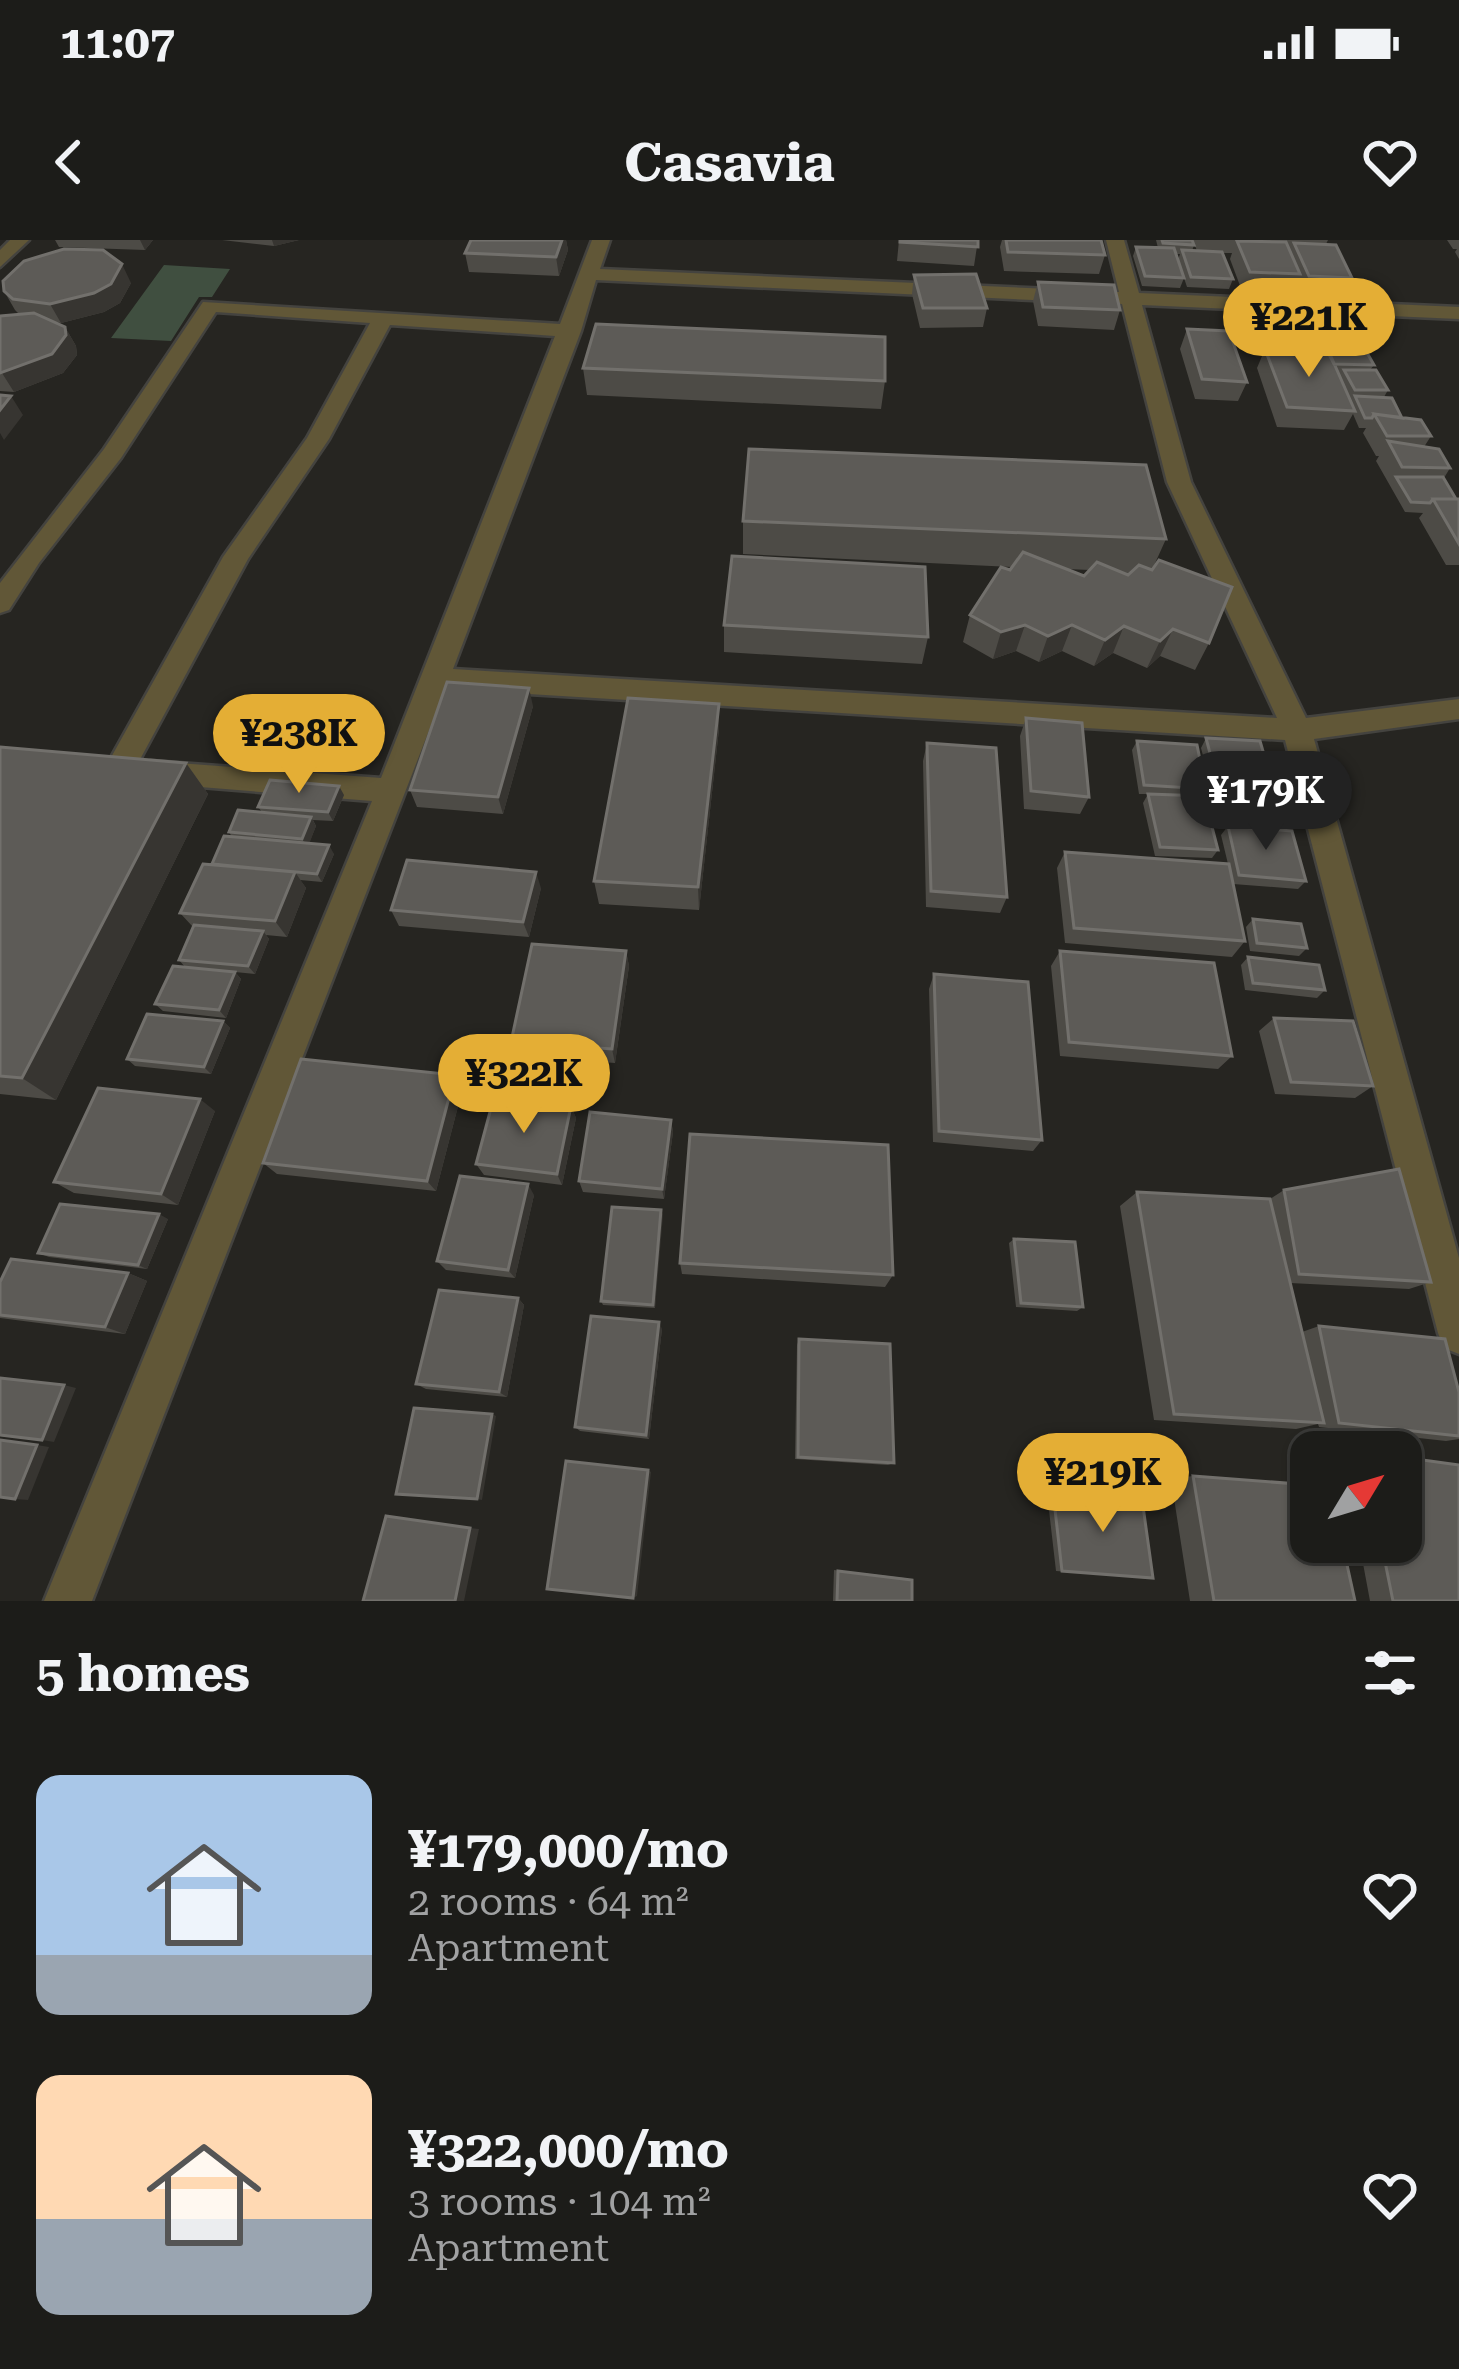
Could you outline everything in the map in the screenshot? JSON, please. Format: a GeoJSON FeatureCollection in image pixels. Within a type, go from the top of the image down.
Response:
{"type":"FeatureCollection","features":[{"type":"Feature","properties":{"kind":"street"},"geometry":{"type":"LineString","coordinates":[[68,1601],[392,790],[602,240]]}},
{"type":"Feature","properties":{"kind":"street"},"geometry":{"type":"LineString","coordinates":[[1115,240],[1179,482],[1297,730],[1459,1334]]}},
{"type":"Feature","properties":{"kind":"street"},"geometry":{"type":"LineString","coordinates":[[589,274],[1459,313]]}},
{"type":"Feature","properties":{"kind":"street"},"geometry":{"type":"LineString","coordinates":[[0,604],[112,453],[210,306],[571,331]]}},
{"type":"Feature","properties":{"kind":"street"},"geometry":{"type":"LineString","coordinates":[[383,319],[318,440],[236,557],[107,769],[392,790]]}},
{"type":"Feature","properties":{"kind":"street"},"geometry":{"type":"LineString","coordinates":[[433,678],[1297,730],[1459,710]]}},
{"type":"Feature","properties":{"kind":"green space"},"geometry":{"type":"Polygon","coordinates":[[[164,265],[230,269],[212,297],[199,297],[171,341],[111,338],[164,265]]]}},
{"type":"Feature","properties":{"kind":"building"},"geometry":{"type":"Polygon","coordinates":[[[471,240],[562,240],[556,257],[465,253],[471,240]]]}},
{"type":"Feature","properties":{"kind":"building"},"geometry":{"type":"Polygon","coordinates":[[[978,240],[978,247],[900,242],[978,240]]]}},
{"type":"Feature","properties":{"kind":"building"},"geometry":{"type":"Polygon","coordinates":[[[1006,240],[1101,240],[1105,255],[1008,252],[1006,240]]]}},
{"type":"Feature","properties":{"kind":"building"},"geometry":{"type":"Polygon","coordinates":[[[1192,240],[1194,245],[1163,243],[1192,240]]]}},
{"type":"Feature","properties":{"kind":"building"},"geometry":{"type":"Polygon","coordinates":[[[1237,241],[1286,242],[1300,274],[1250,272],[1237,241]]]}},
{"type":"Feature","properties":{"kind":"building"},"geometry":{"type":"Polygon","coordinates":[[[1294,243],[1336,245],[1352,278],[1309,276],[1294,243]]]}},
{"type":"Feature","properties":{"kind":"building"},"geometry":{"type":"Polygon","coordinates":[[[1136,247],[1174,248],[1184,278],[1145,276],[1136,247]]]}},
{"type":"Feature","properties":{"kind":"building"},"geometry":{"type":"Polygon","coordinates":[[[64,249],[103,250],[122,264],[111,284],[50,304],[13,299],[4,291],[3,281],[24,261],[64,249]]]}},
{"type":"Feature","properties":{"kind":"building"},"geometry":{"type":"Polygon","coordinates":[[[1182,250],[1222,252],[1233,279],[1191,277],[1182,250]]]}},
{"type":"Feature","properties":{"kind":"building"},"geometry":{"type":"Polygon","coordinates":[[[976,274],[987,308],[923,308],[914,275],[976,274]]]}},
{"type":"Feature","properties":{"kind":"building"},"geometry":{"type":"Polygon","coordinates":[[[1038,282],[1114,285],[1120,310],[1043,307],[1038,282]]]}},
{"type":"Feature","properties":{"kind":"building"},"geometry":{"type":"Polygon","coordinates":[[[1305,312],[1348,312],[1365,339],[1320,338],[1305,312]]]}},
{"type":"Feature","properties":{"kind":"building"},"geometry":{"type":"Polygon","coordinates":[[[34,313],[65,327],[66,335],[52,354],[0,373],[0,316],[34,313]]]}},
{"type":"Feature","properties":{"kind":"building"},"geometry":{"type":"Polygon","coordinates":[[[596,324],[885,337],[885,381],[583,368],[596,324]]]}},
{"type":"Feature","properties":{"kind":"building"},"geometry":{"type":"Polygon","coordinates":[[[1187,329],[1229,331],[1247,382],[1202,379],[1187,329]]]}},
{"type":"Feature","properties":{"kind":"building"},"geometry":{"type":"Polygon","coordinates":[[[1323,343],[1362,344],[1374,365],[1334,364],[1323,343]]]}},
{"type":"Feature","properties":{"kind":"building"},"geometry":{"type":"Polygon","coordinates":[[[1265,349],[1329,352],[1355,411],[1287,407],[1265,349]]]}},
{"type":"Feature","properties":{"kind":"building"},"geometry":{"type":"Polygon","coordinates":[[[1344,370],[1376,370],[1388,390],[1355,390],[1344,370]]]}},
{"type":"Feature","properties":{"kind":"building"},"geometry":{"type":"Polygon","coordinates":[[[1355,396],[1392,398],[1402,418],[1374,414],[1365,418],[1355,396]]]}},
{"type":"Feature","properties":{"kind":"building"},"geometry":{"type":"Polygon","coordinates":[[[1374,414],[1421,420],[1431,436],[1387,436],[1374,414]]]}},
{"type":"Feature","properties":{"kind":"building"},"geometry":{"type":"Polygon","coordinates":[[[1388,441],[1439,449],[1450,468],[1402,467],[1388,441]]]}},
{"type":"Feature","properties":{"kind":"building"},"geometry":{"type":"Polygon","coordinates":[[[749,449],[1146,465],[1166,539],[743,521],[749,449]]]}},
{"type":"Feature","properties":{"kind":"building"},"geometry":{"type":"Polygon","coordinates":[[[1396,477],[1443,477],[1456,499],[1411,502],[1396,477]]]}},
{"type":"Feature","properties":{"kind":"building"},"geometry":{"type":"Polygon","coordinates":[[[1433,499],[1459,499],[1459,544],[1433,499]]]}},
{"type":"Feature","properties":{"kind":"building"},"geometry":{"type":"Polygon","coordinates":[[[1023,552],[1084,576],[1097,562],[1128,575],[1139,565],[1152,570],[1159,560],[1232,587],[1209,643],[1173,629],[1160,641],[1124,626],[1105,640],[1072,625],[1048,636],[1025,625],[1001,632],[970,615],[1001,567],[1010,570],[1023,552]]]}},
{"type":"Feature","properties":{"kind":"building"},"geometry":{"type":"Polygon","coordinates":[[[732,556],[925,567],[928,637],[724,625],[732,556]]]}},
{"type":"Feature","properties":{"kind":"building"},"geometry":{"type":"Polygon","coordinates":[[[447,682],[529,688],[498,797],[410,790],[447,682]]]}},
{"type":"Feature","properties":{"kind":"building"},"geometry":{"type":"Polygon","coordinates":[[[628,698],[719,704],[698,887],[594,881],[628,698]]]}},
{"type":"Feature","properties":{"kind":"building"},"geometry":{"type":"Polygon","coordinates":[[[1026,718],[1082,723],[1089,797],[1031,791],[1026,718]]]}},
{"type":"Feature","properties":{"kind":"building"},"geometry":{"type":"Polygon","coordinates":[[[1206,738],[1260,741],[1270,775],[1215,772],[1206,738]]]}},
{"type":"Feature","properties":{"kind":"building"},"geometry":{"type":"Polygon","coordinates":[[[1137,741],[1197,745],[1206,789],[1144,785],[1137,741]]]}},
{"type":"Feature","properties":{"kind":"building"},"geometry":{"type":"Polygon","coordinates":[[[927,743],[996,748],[1007,897],[931,891],[927,743]]]}},
{"type":"Feature","properties":{"kind":"building"},"geometry":{"type":"Polygon","coordinates":[[[0,747],[186,763],[22,1078],[0,1076],[0,747]]]}},
{"type":"Feature","properties":{"kind":"building"},"geometry":{"type":"Polygon","coordinates":[[[270,780],[339,786],[328,812],[258,807],[270,780]]]}},
{"type":"Feature","properties":{"kind":"building"},"geometry":{"type":"Polygon","coordinates":[[[1216,783],[1277,785],[1286,817],[1225,814],[1216,783]]]}},
{"type":"Feature","properties":{"kind":"building"},"geometry":{"type":"Polygon","coordinates":[[[1148,794],[1204,796],[1218,850],[1160,847],[1148,794]]]}},
{"type":"Feature","properties":{"kind":"building"},"geometry":{"type":"Polygon","coordinates":[[[238,810],[311,817],[302,839],[229,832],[238,810]]]}},
{"type":"Feature","properties":{"kind":"building"},"geometry":{"type":"Polygon","coordinates":[[[1228,826],[1292,831],[1306,881],[1239,875],[1228,826]]]}},
{"type":"Feature","properties":{"kind":"building"},"geometry":{"type":"Polygon","coordinates":[[[224,836],[329,845],[317,874],[212,864],[224,836]]]}},
{"type":"Feature","properties":{"kind":"building"},"geometry":{"type":"Polygon","coordinates":[[[1065,852],[1229,864],[1245,941],[1074,928],[1065,852]]]}},
{"type":"Feature","properties":{"kind":"building"},"geometry":{"type":"Polygon","coordinates":[[[407,860],[536,872],[523,922],[391,910],[407,860]]]}},
{"type":"Feature","properties":{"kind":"building"},"geometry":{"type":"Polygon","coordinates":[[[203,864],[295,872],[275,921],[180,913],[203,864]]]}},
{"type":"Feature","properties":{"kind":"building"},"geometry":{"type":"Polygon","coordinates":[[[1253,919],[1301,924],[1307,948],[1257,943],[1253,919]]]}},
{"type":"Feature","properties":{"kind":"building"},"geometry":{"type":"Polygon","coordinates":[[[194,925],[263,931],[248,966],[179,960],[194,925]]]}},
{"type":"Feature","properties":{"kind":"building"},"geometry":{"type":"Polygon","coordinates":[[[532,944],[626,951],[612,1049],[511,1042],[532,944]]]}},
{"type":"Feature","properties":{"kind":"building"},"geometry":{"type":"Polygon","coordinates":[[[1060,951],[1214,963],[1232,1056],[1069,1042],[1060,951]]]}},
{"type":"Feature","properties":{"kind":"building"},"geometry":{"type":"Polygon","coordinates":[[[1248,957],[1319,965],[1325,990],[1253,983],[1248,957]]]}},
{"type":"Feature","properties":{"kind":"building"},"geometry":{"type":"Polygon","coordinates":[[[173,966],[235,972],[219,1010],[155,1004],[173,966]]]}},
{"type":"Feature","properties":{"kind":"building"},"geometry":{"type":"Polygon","coordinates":[[[934,974],[1028,982],[1042,1140],[939,1131],[934,974]]]}},
{"type":"Feature","properties":{"kind":"building"},"geometry":{"type":"Polygon","coordinates":[[[147,1014],[223,1021],[204,1067],[127,1059],[147,1014]]]}},
{"type":"Feature","properties":{"kind":"building"},"geometry":{"type":"Polygon","coordinates":[[[1274,1018],[1353,1021],[1373,1086],[1291,1082],[1274,1018]]]}},
{"type":"Feature","properties":{"kind":"building"},"geometry":{"type":"Polygon","coordinates":[[[301,1059],[455,1075],[427,1181],[263,1163],[301,1059]]]}},
{"type":"Feature","properties":{"kind":"building"},"geometry":{"type":"Polygon","coordinates":[[[98,1088],[200,1099],[161,1194],[54,1182],[98,1088]]]}},
{"type":"Feature","properties":{"kind":"building"},"geometry":{"type":"Polygon","coordinates":[[[494,1097],[571,1106],[557,1174],[476,1164],[494,1097]]]}},
{"type":"Feature","properties":{"kind":"building"},"geometry":{"type":"Polygon","coordinates":[[[590,1112],[671,1120],[662,1189],[579,1181],[590,1112]]]}},
{"type":"Feature","properties":{"kind":"building"},"geometry":{"type":"Polygon","coordinates":[[[690,1134],[888,1145],[893,1275],[680,1263],[690,1134]]]}},
{"type":"Feature","properties":{"kind":"building"},"geometry":{"type":"Polygon","coordinates":[[[1399,1169],[1431,1282],[1299,1274],[1284,1190],[1399,1169]]]}},
{"type":"Feature","properties":{"kind":"building"},"geometry":{"type":"Polygon","coordinates":[[[460,1176],[528,1184],[508,1270],[437,1261],[460,1176]]]}},
{"type":"Feature","properties":{"kind":"building"},"geometry":{"type":"Polygon","coordinates":[[[1137,1192],[1270,1199],[1324,1423],[1174,1414],[1137,1192]]]}},
{"type":"Feature","properties":{"kind":"building"},"geometry":{"type":"Polygon","coordinates":[[[60,1204],[159,1214],[138,1265],[38,1253],[60,1204]]]}},
{"type":"Feature","properties":{"kind":"building"},"geometry":{"type":"Polygon","coordinates":[[[612,1207],[661,1210],[653,1305],[601,1301],[612,1207]]]}},
{"type":"Feature","properties":{"kind":"building"},"geometry":{"type":"Polygon","coordinates":[[[1014,1239],[1075,1242],[1083,1307],[1021,1303],[1014,1239]]]}},
{"type":"Feature","properties":{"kind":"building"},"geometry":{"type":"Polygon","coordinates":[[[11,1259],[128,1273],[105,1327],[0,1315],[0,1282],[11,1259]]]}},
{"type":"Feature","properties":{"kind":"building"},"geometry":{"type":"Polygon","coordinates":[[[439,1290],[518,1298],[499,1392],[416,1384],[439,1290]]]}},
{"type":"Feature","properties":{"kind":"building"},"geometry":{"type":"Polygon","coordinates":[[[591,1316],[659,1322],[646,1435],[575,1427],[591,1316]]]}},
{"type":"Feature","properties":{"kind":"building"},"geometry":{"type":"Polygon","coordinates":[[[1319,1326],[1445,1339],[1459,1392],[1459,1436],[1339,1423],[1319,1326]]]}},
{"type":"Feature","properties":{"kind":"building"},"geometry":{"type":"Polygon","coordinates":[[[799,1339],[890,1344],[894,1463],[798,1457],[799,1339]]]}},
{"type":"Feature","properties":{"kind":"building"},"geometry":{"type":"Polygon","coordinates":[[[0,1378],[64,1385],[42,1440],[0,1435],[0,1378]]]}},
{"type":"Feature","properties":{"kind":"building"},"geometry":{"type":"Polygon","coordinates":[[[414,1408],[492,1414],[477,1499],[396,1494],[414,1408]]]}},
{"type":"Feature","properties":{"kind":"building"},"geometry":{"type":"Polygon","coordinates":[[[0,1440],[37,1445],[15,1499],[0,1497],[0,1440]]]}},
{"type":"Feature","properties":{"kind":"building"},"geometry":{"type":"Polygon","coordinates":[[[1422,1460],[1459,1465],[1459,1601],[1393,1601],[1385,1563],[1422,1563],[1422,1460]]]}},
{"type":"Feature","properties":{"kind":"building"},"geometry":{"type":"Polygon","coordinates":[[[566,1461],[648,1470],[633,1598],[547,1589],[566,1461]]]}},
{"type":"Feature","properties":{"kind":"building"},"geometry":{"type":"Polygon","coordinates":[[[1193,1476],[1290,1483],[1290,1563],[1347,1563],[1355,1601],[1214,1601],[1193,1476]]]}},
{"type":"Feature","properties":{"kind":"building"},"geometry":{"type":"Polygon","coordinates":[[[1053,1492],[1142,1499],[1153,1578],[1062,1571],[1053,1492]]]}},
{"type":"Feature","properties":{"kind":"building"},"geometry":{"type":"Polygon","coordinates":[[[386,1516],[470,1528],[455,1601],[363,1601],[386,1516]]]}},
{"type":"Feature","properties":{"kind":"building"},"geometry":{"type":"Polygon","coordinates":[[[838,1571],[912,1580],[912,1601],[837,1601],[838,1571]]]}}]}
